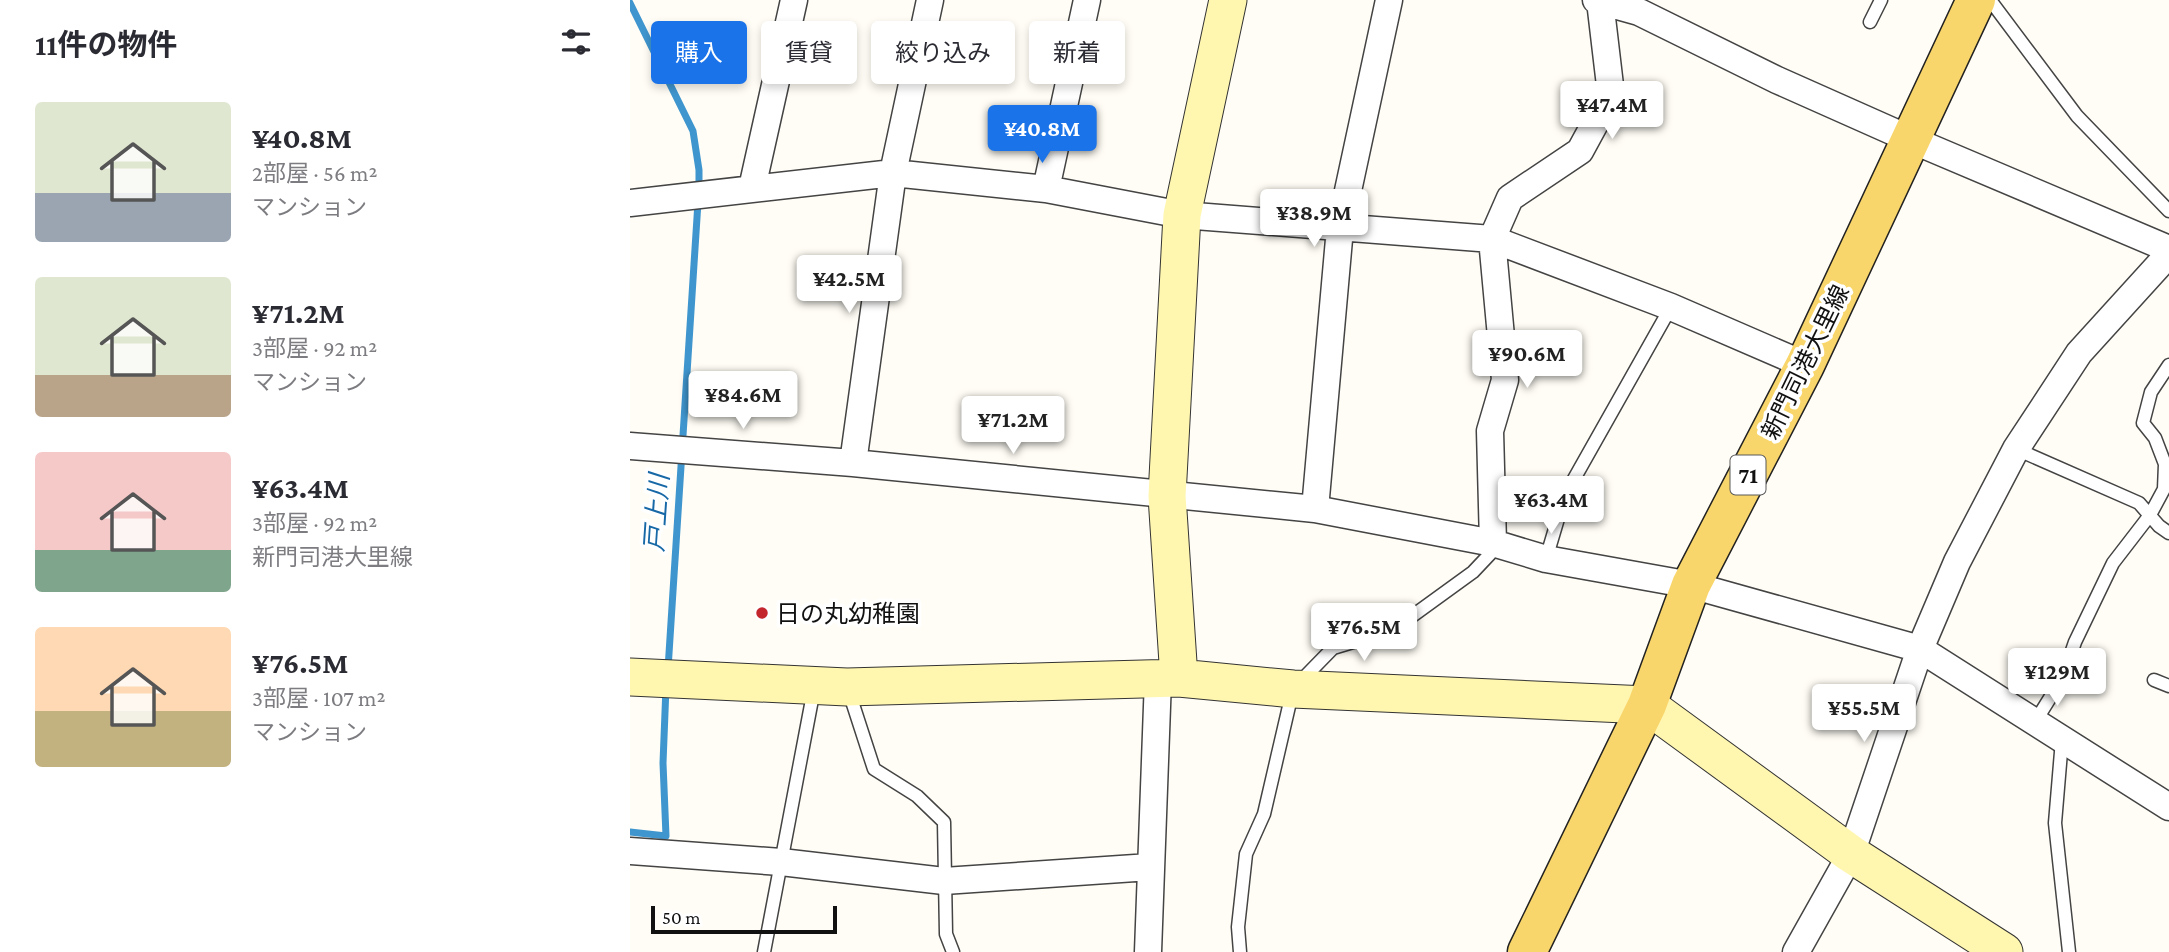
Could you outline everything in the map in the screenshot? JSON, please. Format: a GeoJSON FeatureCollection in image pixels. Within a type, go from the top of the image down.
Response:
{"type":"FeatureCollection","features":[{"type":"Feature","properties":{"kind":"main road","name":"新門司港大里線"},"geometry":{"type":"LineString","coordinates":[[1527,952],[1647,705],[1691,585],[1805,365],[1976,0]]}},
{"type":"Feature","properties":{"kind":"street"},"geometry":{"type":"LineString","coordinates":[[752,188],[794,0]]}},
{"type":"Feature","properties":{"kind":"street"},"geometry":{"type":"LineString","coordinates":[[853,463],[892,173],[930,0]]}},
{"type":"Feature","properties":{"kind":"street"},"geometry":{"type":"LineString","coordinates":[[1045,189],[1087,0]]}},
{"type":"Feature","properties":{"kind":"street"},"geometry":{"type":"LineString","coordinates":[[1148,952],[1150,867],[1168,678],[1167,496],[1182,215],[1228,0]]}},
{"type":"Feature","properties":{"kind":"street"},"geometry":{"type":"LineString","coordinates":[[1315,509],[1340,228],[1389,0]]}},
{"type":"Feature","properties":{"kind":"street"},"geometry":{"type":"LineString","coordinates":[[1493,542],[1490,432],[1506,380],[1492,239],[1510,198],[1580,151],[1611,94],[1598,1],[1642,6],[1777,80],[2169,249]]}},
{"type":"Feature","properties":{"kind":"street"},"geometry":{"type":"LineString","coordinates":[[630,203],[892,173],[1045,189],[1182,215],[1492,239],[1671,307],[1805,365]]}},
{"type":"Feature","properties":{"kind":"street"},"geometry":{"type":"LineString","coordinates":[[1796,952],[1852,854],[1920,649],[1957,562],[2016,449],[2079,353],[2169,254]]}},
{"type":"Feature","properties":{"kind":"street"},"geometry":{"type":"LineString","coordinates":[[630,446],[853,463],[1315,509],[1493,542],[1546,559],[1691,585],[1920,649],[2169,807]]}},
{"type":"Feature","properties":{"kind":"street"},"geometry":{"type":"LineString","coordinates":[[630,677],[831,686],[1168,678],[1293,688],[1647,705],[1852,854],[2004,952]]}},
{"type":"Feature","properties":{"kind":"street"},"geometry":{"type":"LineString","coordinates":[[630,851],[781,862],[944,881],[1150,867]]}},
{"type":"Feature","properties":{"kind":"lane"},"geometry":{"type":"LineString","coordinates":[[1870,22],[1881,0]]}},
{"type":"Feature","properties":{"kind":"lane"},"geometry":{"type":"LineString","coordinates":[[1990,0],[2077,116],[2169,211]]}},
{"type":"Feature","properties":{"kind":"lane"},"geometry":{"type":"LineString","coordinates":[[1546,559],[1565,495],[1671,307]]}},
{"type":"Feature","properties":{"kind":"lane"},"geometry":{"type":"LineString","coordinates":[[2035,722],[2063,677],[2075,642],[2113,563],[2150,515],[2165,489],[2165,464],[2155,438],[2143,423],[2151,392],[2169,365]]}},
{"type":"Feature","properties":{"kind":"lane"},"geometry":{"type":"LineString","coordinates":[[2016,449],[2139,503],[2159,527],[2169,533]]}},
{"type":"Feature","properties":{"kind":"lane"},"geometry":{"type":"LineString","coordinates":[[1240,952],[1238,927],[1245,854],[1264,814],[1293,688],[1333,648],[1393,630],[1473,572],[1490,554],[1493,542]]}},
{"type":"Feature","properties":{"kind":"lane"},"geometry":{"type":"LineString","coordinates":[[2154,680],[2169,686]]}},
{"type":"Feature","properties":{"kind":"lane"},"geometry":{"type":"LineString","coordinates":[[764,952],[781,862],[831,686]]}},
{"type":"Feature","properties":{"kind":"lane"},"geometry":{"type":"LineString","coordinates":[[831,686],[874,769],[917,796],[944,822],[946,934],[953,952]]}},
{"type":"Feature","properties":{"kind":"lane"},"geometry":{"type":"LineString","coordinates":[[2062,739],[2054,823],[2069,952]]}},
{"type":"Feature","properties":{"kind":"waterway","name":"戸上川"},"geometry":{"type":"LineString","coordinates":[[630,3],[693,131],[699,190]]}},
{"type":"Feature","properties":{"kind":"waterway","name":"戸上川"},"geometry":{"type":"LineString","coordinates":[[668,669],[698,202]]}},
{"type":"Feature","properties":{"kind":"waterway","name":"戸上川"},"geometry":{"type":"LineString","coordinates":[[630,832],[666,836],[663,763],[666,687]]}},
{"type":"Feature","properties":{"kind":"place","name":"日の丸幼稚園"},"geometry":{"type":"Point","coordinates":[762,613]}}]}
